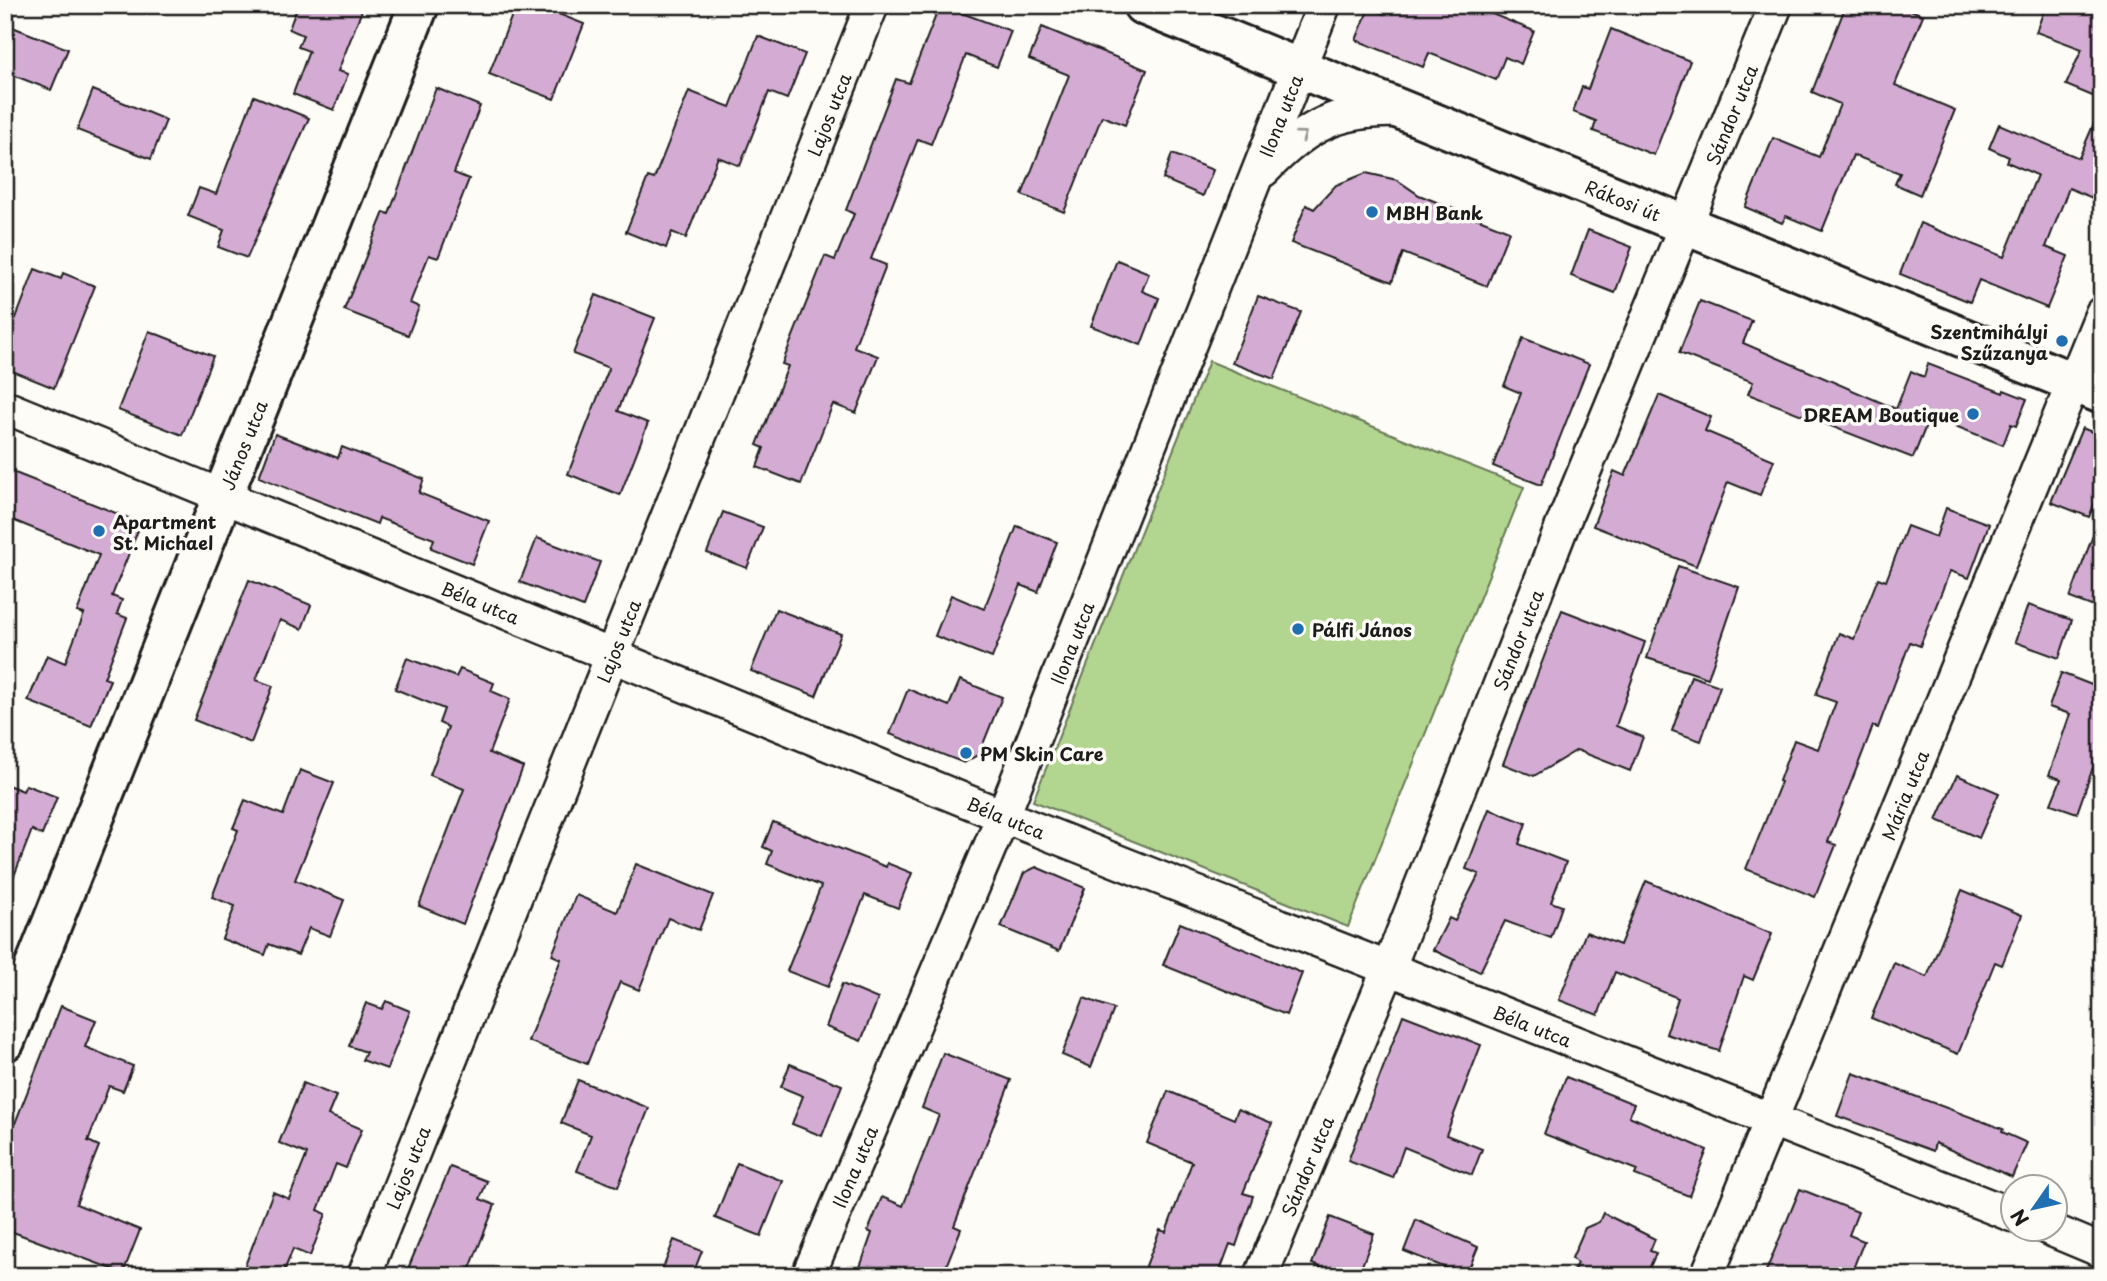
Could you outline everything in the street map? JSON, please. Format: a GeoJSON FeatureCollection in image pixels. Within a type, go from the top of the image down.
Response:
{"type":"FeatureCollection","features":[{"type":"Feature","properties":{"kind":"street","name":"János utca"},"geometry":{"type":"LineString","coordinates":[[5,1041],[220,497],[419,5]]}},
{"type":"Feature","properties":{"kind":"street","name":"Lajos utca"},"geometry":{"type":"LineString","coordinates":[[364,1276],[872,5]]}},
{"type":"Feature","properties":{"kind":"street","name":"Rákosi út"},"geometry":{"type":"LineString","coordinates":[[1143,5],[2088,388]]}},
{"type":"Feature","properties":{"kind":"street","name":"Ilona utca"},"geometry":{"type":"LineString","coordinates":[[808,1276],[1003,816],[1324,5]]}},
{"type":"Feature","properties":{"kind":"street","name":"Sándor utca"},"geometry":{"type":"LineString","coordinates":[[1261,1276],[1388,970],[1566,516],[1776,5]]}},
{"type":"Feature","properties":{"kind":"street"},"geometry":{"type":"LineString","coordinates":[[1253,182],[1285,148],[1311,128],[1339,115],[1375,110],[1407,111]]}},
{"type":"Feature","properties":{"kind":"street","name":"Mária utca"},"geometry":{"type":"LineString","coordinates":[[1707,1276],[1771,1117],[2088,388],[2102,313]]}},
{"type":"Feature","properties":{"kind":"street","name":"Béla utca"},"geometry":{"type":"LineString","coordinates":[[5,407],[1003,816],[1998,1208]]}},
{"type":"Feature","properties":{"kind":"street"},"geometry":{"type":"LineString","coordinates":[[2068,1237],[2102,1251]]}},
{"type":"Feature","properties":{"kind":"green space"},"geometry":{"type":"Polygon","coordinates":[[[1209,361],[1524,487],[1348,927],[1033,801],[1209,361]]]}},
{"type":"Feature","properties":{"kind":"building"},"geometry":{"type":"Polygon","coordinates":[[[298,5],[364,5],[338,71],[348,74],[334,110],[293,94],[309,51],[298,47],[303,35],[289,29],[298,5]]]}},
{"type":"Feature","properties":{"kind":"building"},"geometry":{"type":"Polygon","coordinates":[[[516,5],[536,5],[584,24],[554,99],[489,74],[516,5]]]}},
{"type":"Feature","properties":{"kind":"building"},"geometry":{"type":"Polygon","coordinates":[[[940,5],[1011,31],[997,67],[966,55],[931,144],[918,139],[871,259],[886,265],[854,347],[878,356],[856,413],[833,404],[801,484],[757,467],[764,448],[757,445],[788,366],[782,364],[825,256],[835,260],[854,214],[846,210],[896,79],[909,83],[940,5]]]}},
{"type":"Feature","properties":{"kind":"building"},"geometry":{"type":"Polygon","coordinates":[[[1387,5],[1470,5],[1534,31],[1521,64],[1505,57],[1496,80],[1429,53],[1423,67],[1356,40],[1369,8],[1384,14],[1387,5]]]}},
{"type":"Feature","properties":{"kind":"building"},"geometry":{"type":"Polygon","coordinates":[[[1846,5],[1899,5],[1923,15],[1895,85],[1955,110],[1920,195],[1895,184],[1900,173],[1853,155],[1822,231],[1786,216],[1782,223],[1745,207],[1773,138],[1819,157],[1840,104],[1812,92],[1846,5]]]}},
{"type":"Feature","properties":{"kind":"building"},"geometry":{"type":"Polygon","coordinates":[[[2046,5],[2102,5],[2102,100],[2066,85],[2082,49],[2036,32],[2046,5]]]}},
{"type":"Feature","properties":{"kind":"building"},"geometry":{"type":"Polygon","coordinates":[[[5,24],[68,49],[51,90],[5,72],[5,24]]]}},
{"type":"Feature","properties":{"kind":"building"},"geometry":{"type":"Polygon","coordinates":[[[1042,27],[1147,70],[1125,125],[1102,116],[1064,212],[1022,195],[1069,75],[1029,59],[1042,27]]]}},
{"type":"Feature","properties":{"kind":"building"},"geometry":{"type":"Polygon","coordinates":[[[1611,29],[1690,61],[1654,155],[1593,131],[1596,121],[1573,112],[1582,87],[1588,89],[1611,29]]]}},
{"type":"Feature","properties":{"kind":"building"},"geometry":{"type":"Polygon","coordinates":[[[758,36],[805,54],[787,99],[769,92],[740,166],[718,157],[686,238],[672,232],[666,248],[626,232],[648,177],[654,179],[689,91],[730,107],[758,36]]]}},
{"type":"Feature","properties":{"kind":"building"},"geometry":{"type":"Polygon","coordinates":[[[436,88],[480,106],[454,173],[469,179],[438,258],[429,255],[410,303],[419,307],[408,335],[344,310],[384,212],[389,214],[436,88]]]}},
{"type":"Feature","properties":{"kind":"building"},"geometry":{"type":"Polygon","coordinates":[[[93,90],[166,120],[151,159],[77,130],[93,90]]]}},
{"type":"Feature","properties":{"kind":"building"},"geometry":{"type":"Polygon","coordinates":[[[254,96],[309,118],[247,258],[218,247],[224,230],[188,216],[199,188],[216,194],[254,96]]]}},
{"type":"Feature","properties":{"kind":"building"},"geometry":{"type":"Polygon","coordinates":[[[2102,105],[2102,202],[2069,188],[2046,247],[2068,256],[2047,308],[1979,280],[1970,302],[1900,274],[1920,223],[2004,257],[2037,175],[2007,162],[2009,157],[1989,148],[1999,124],[2079,158],[2102,105]]]}},
{"type":"Feature","properties":{"kind":"building"},"geometry":{"type":"Polygon","coordinates":[[[1172,154],[1213,170],[1203,196],[1163,179],[1172,154]]]}},
{"type":"Feature","properties":{"kind":"building"},"geometry":{"type":"Polygon","coordinates":[[[1366,173],[1397,180],[1419,195],[1509,231],[1487,286],[1403,253],[1392,282],[1291,243],[1306,205],[1314,209],[1336,185],[1366,173]]]}},
{"type":"Feature","properties":{"kind":"building"},"geometry":{"type":"Polygon","coordinates":[[[1588,230],[1632,247],[1615,293],[1571,276],[1588,230]]]}},
{"type":"Feature","properties":{"kind":"building"},"geometry":{"type":"Polygon","coordinates":[[[1117,260],[1149,273],[1142,291],[1159,298],[1141,345],[1091,326],[1117,260]]]}},
{"type":"Feature","properties":{"kind":"building"},"geometry":{"type":"Polygon","coordinates":[[[35,269],[61,279],[63,273],[95,286],[54,388],[5,368],[5,314],[16,318],[35,269]]]}},
{"type":"Feature","properties":{"kind":"building"},"geometry":{"type":"Polygon","coordinates":[[[596,295],[655,318],[618,411],[648,423],[620,495],[568,474],[609,368],[573,354],[596,295]]]}},
{"type":"Feature","properties":{"kind":"building"},"geometry":{"type":"Polygon","coordinates":[[[1258,296],[1301,312],[1274,379],[1232,363],[1258,296]]]}},
{"type":"Feature","properties":{"kind":"building"},"geometry":{"type":"Polygon","coordinates":[[[1700,301],[1752,321],[1743,343],[1896,409],[1911,371],[1924,377],[1928,364],[2003,393],[2004,390],[2027,399],[2016,426],[2011,424],[2003,445],[1930,416],[1913,458],[1748,394],[1753,382],[1679,353],[1700,301]]]}},
{"type":"Feature","properties":{"kind":"building"},"geometry":{"type":"Polygon","coordinates":[[[149,331],[213,356],[182,435],[118,410],[149,331]]]}},
{"type":"Feature","properties":{"kind":"building"},"geometry":{"type":"Polygon","coordinates":[[[1523,338],[1589,364],[1541,485],[1493,466],[1521,393],[1504,386],[1523,338]]]}},
{"type":"Feature","properties":{"kind":"building"},"geometry":{"type":"Polygon","coordinates":[[[1659,395],[1711,417],[1705,431],[1774,460],[1760,495],[1728,482],[1696,566],[1593,526],[1614,471],[1625,476],[1659,395]]]}},
{"type":"Feature","properties":{"kind":"building"},"geometry":{"type":"Polygon","coordinates":[[[2082,428],[2102,436],[2102,487],[2089,517],[2051,502],[2082,428]]]}},
{"type":"Feature","properties":{"kind":"building"},"geometry":{"type":"Polygon","coordinates":[[[275,434],[338,458],[342,447],[424,479],[419,493],[489,521],[472,564],[431,548],[434,539],[379,518],[377,524],[259,477],[275,434]]]}},
{"type":"Feature","properties":{"kind":"building"},"geometry":{"type":"Polygon","coordinates":[[[5,469],[141,523],[112,596],[122,600],[117,614],[127,618],[104,678],[110,680],[91,726],[28,701],[47,655],[65,663],[84,614],[77,612],[99,555],[5,517],[5,469]]]}},
{"type":"Feature","properties":{"kind":"building"},"geometry":{"type":"Polygon","coordinates":[[[1946,508],[1989,524],[1969,578],[1950,571],[1920,646],[1910,642],[1878,728],[1873,726],[1828,842],[1836,845],[1815,897],[1746,869],[1781,782],[1779,781],[1794,740],[1818,749],[1836,702],[1816,695],[1839,633],[1854,639],[1878,578],[1886,581],[1907,526],[1936,537],[1946,508]]]}},
{"type":"Feature","properties":{"kind":"building"},"geometry":{"type":"Polygon","coordinates":[[[723,512],[763,527],[747,568],[707,553],[723,512]]]}},
{"type":"Feature","properties":{"kind":"building"},"geometry":{"type":"Polygon","coordinates":[[[2099,519],[2102,519],[2102,610],[2070,598],[2099,519]]]}},
{"type":"Feature","properties":{"kind":"building"},"geometry":{"type":"Polygon","coordinates":[[[1017,526],[1057,542],[1038,592],[1021,585],[992,658],[935,636],[951,595],[984,609],[1017,526]]]}},
{"type":"Feature","properties":{"kind":"building"},"geometry":{"type":"Polygon","coordinates":[[[537,538],[600,562],[583,607],[520,582],[537,538]]]}},
{"type":"Feature","properties":{"kind":"building"},"geometry":{"type":"Polygon","coordinates":[[[1678,566],[1739,587],[1708,678],[1647,658],[1678,566]]]}},
{"type":"Feature","properties":{"kind":"building"},"geometry":{"type":"Polygon","coordinates":[[[249,580],[311,605],[302,629],[280,620],[256,680],[273,686],[251,743],[194,720],[249,580]]]}},
{"type":"Feature","properties":{"kind":"building"},"geometry":{"type":"Polygon","coordinates":[[[2028,605],[2072,620],[2059,658],[2015,642],[2028,605]]]}},
{"type":"Feature","properties":{"kind":"building"},"geometry":{"type":"Polygon","coordinates":[[[776,609],[841,634],[816,696],[751,671],[776,609]]]}},
{"type":"Feature","properties":{"kind":"building"},"geometry":{"type":"Polygon","coordinates":[[[1562,610],[1645,642],[1616,726],[1643,737],[1630,771],[1577,750],[1534,776],[1503,764],[1562,610]]]}},
{"type":"Feature","properties":{"kind":"building"},"geometry":{"type":"Polygon","coordinates":[[[407,658],[456,677],[460,669],[494,683],[491,691],[510,699],[489,753],[523,767],[463,924],[419,906],[464,789],[430,775],[448,727],[439,723],[444,709],[395,689],[407,658]]]}},
{"type":"Feature","properties":{"kind":"building"},"geometry":{"type":"Polygon","coordinates":[[[2061,673],[2102,689],[2102,742],[2077,813],[2051,804],[2061,779],[2049,775],[2070,714],[2049,707],[2061,673]]]}},
{"type":"Feature","properties":{"kind":"building"},"geometry":{"type":"Polygon","coordinates":[[[1691,676],[1720,686],[1701,741],[1672,731],[1691,676]]]}},
{"type":"Feature","properties":{"kind":"building"},"geometry":{"type":"Polygon","coordinates":[[[960,680],[1002,697],[979,754],[964,763],[890,734],[908,689],[949,706],[960,680]]]}},
{"type":"Feature","properties":{"kind":"building"},"geometry":{"type":"Polygon","coordinates":[[[300,770],[334,783],[295,880],[344,900],[330,936],[309,928],[298,955],[269,944],[265,955],[222,939],[235,906],[212,897],[238,830],[233,828],[245,800],[283,815],[300,770]]]}},
{"type":"Feature","properties":{"kind":"building"},"geometry":{"type":"Polygon","coordinates":[[[1957,775],[1999,793],[1979,838],[1937,820],[1957,775]]]}},
{"type":"Feature","properties":{"kind":"building"},"geometry":{"type":"Polygon","coordinates":[[[5,784],[23,791],[26,785],[57,797],[42,835],[32,830],[7,894],[5,784]]]}},
{"type":"Feature","properties":{"kind":"building"},"geometry":{"type":"Polygon","coordinates":[[[1489,809],[1526,823],[1519,844],[1566,862],[1551,902],[1562,906],[1551,938],[1505,921],[1480,972],[1433,950],[1449,918],[1455,921],[1479,874],[1466,869],[1489,809]]]}},
{"type":"Feature","properties":{"kind":"building"},"geometry":{"type":"Polygon","coordinates":[[[773,822],[886,867],[887,863],[912,873],[898,908],[865,895],[828,987],[787,971],[821,886],[767,864],[772,851],[763,847],[773,822]]]}},
{"type":"Feature","properties":{"kind":"building"},"geometry":{"type":"Polygon","coordinates":[[[636,864],[713,895],[699,930],[668,918],[639,990],[620,982],[587,1064],[528,1041],[561,959],[552,955],[576,895],[617,912],[636,864]]]}},
{"type":"Feature","properties":{"kind":"building"},"geometry":{"type":"Polygon","coordinates":[[[1036,867],[1085,888],[1059,951],[1001,927],[1024,873],[1036,867]]]}},
{"type":"Feature","properties":{"kind":"building"},"geometry":{"type":"Polygon","coordinates":[[[1646,881],[1772,934],[1753,980],[1744,976],[1719,1051],[1666,1034],[1678,998],[1615,972],[1598,1015],[1559,1000],[1586,932],[1620,945],[1646,881]]]}},
{"type":"Feature","properties":{"kind":"building"},"geometry":{"type":"Polygon","coordinates":[[[1962,890],[2022,915],[2002,965],[1995,962],[1958,1054],[1871,1018],[1894,963],[1927,977],[1962,890]]]}},
{"type":"Feature","properties":{"kind":"building"},"geometry":{"type":"Polygon","coordinates":[[[1180,923],[1302,973],[1286,1015],[1163,965],[1180,923]]]}},
{"type":"Feature","properties":{"kind":"building"},"geometry":{"type":"Polygon","coordinates":[[[842,984],[878,999],[861,1041],[826,1027],[842,984]]]}},
{"type":"Feature","properties":{"kind":"building"},"geometry":{"type":"Polygon","coordinates":[[[1084,998],[1114,1009],[1091,1067],[1062,1055],[1084,998]]]}},
{"type":"Feature","properties":{"kind":"building"},"geometry":{"type":"Polygon","coordinates":[[[386,1001],[410,1011],[387,1069],[362,1060],[366,1052],[349,1046],[366,1003],[382,1009],[386,1001]]]}},
{"type":"Feature","properties":{"kind":"building"},"geometry":{"type":"Polygon","coordinates":[[[61,1006],[96,1020],[85,1047],[133,1066],[123,1091],[109,1086],[88,1141],[99,1146],[76,1204],[140,1230],[123,1273],[5,1229],[5,1149],[61,1006]]]}},
{"type":"Feature","properties":{"kind":"building"},"geometry":{"type":"Polygon","coordinates":[[[1403,1015],[1481,1045],[1446,1135],[1482,1149],[1472,1175],[1404,1147],[1393,1178],[1348,1161],[1403,1015]]]}},
{"type":"Feature","properties":{"kind":"building"},"geometry":{"type":"Polygon","coordinates":[[[943,1053],[1011,1080],[954,1226],[961,1229],[942,1276],[857,1276],[872,1233],[868,1231],[882,1197],[903,1206],[939,1115],[922,1108],[943,1053]]]}},
{"type":"Feature","properties":{"kind":"building"},"geometry":{"type":"Polygon","coordinates":[[[790,1064],[842,1085],[822,1136],[792,1124],[803,1096],[781,1087],[790,1064]]]}},
{"type":"Feature","properties":{"kind":"building"},"geometry":{"type":"Polygon","coordinates":[[[1853,1073],[2003,1129],[2002,1132],[2027,1143],[2014,1172],[2001,1172],[1935,1143],[1933,1151],[1837,1116],[1853,1073]]]}},
{"type":"Feature","properties":{"kind":"building"},"geometry":{"type":"Polygon","coordinates":[[[1566,1077],[1634,1104],[1629,1116],[1707,1150],[1689,1196],[1635,1175],[1637,1170],[1544,1134],[1566,1077]]]}},
{"type":"Feature","properties":{"kind":"building"},"geometry":{"type":"Polygon","coordinates":[[[578,1080],[649,1108],[618,1187],[577,1171],[591,1135],[561,1123],[578,1080]]]}},
{"type":"Feature","properties":{"kind":"building"},"geometry":{"type":"Polygon","coordinates":[[[303,1083],[336,1096],[328,1115],[362,1129],[346,1168],[336,1164],[318,1210],[326,1214],[310,1256],[293,1249],[282,1276],[241,1276],[273,1192],[289,1199],[307,1154],[279,1143],[303,1083]]]}},
{"type":"Feature","properties":{"kind":"building"},"geometry":{"type":"Polygon","coordinates":[[[1168,1091],[1234,1119],[1238,1109],[1272,1123],[1243,1193],[1253,1196],[1236,1246],[1230,1244],[1218,1276],[1142,1276],[1160,1230],[1166,1232],[1192,1162],[1147,1143],[1168,1091]]]}},
{"type":"Feature","properties":{"kind":"building"},"geometry":{"type":"Polygon","coordinates":[[[737,1163],[783,1181],[761,1236],[715,1218],[737,1163]]]}},
{"type":"Feature","properties":{"kind":"building"},"geometry":{"type":"Polygon","coordinates":[[[450,1167],[487,1181],[480,1199],[495,1205],[467,1276],[405,1276],[450,1167]]]}},
{"type":"Feature","properties":{"kind":"building"},"geometry":{"type":"Polygon","coordinates":[[[1800,1189],[1858,1212],[1849,1235],[1864,1241],[1850,1276],[1764,1276],[1800,1189]]]}},
{"type":"Feature","properties":{"kind":"building"},"geometry":{"type":"Polygon","coordinates":[[[1603,1213],[1655,1239],[1650,1251],[1656,1253],[1646,1276],[1571,1276],[1577,1263],[1572,1258],[1585,1228],[1599,1222],[1603,1213]]]}},
{"type":"Feature","properties":{"kind":"building"},"geometry":{"type":"Polygon","coordinates":[[[1330,1217],[1374,1234],[1358,1276],[1341,1276],[1312,1264],[1330,1217]]]}},
{"type":"Feature","properties":{"kind":"building"},"geometry":{"type":"Polygon","coordinates":[[[1416,1220],[1478,1247],[1466,1276],[1404,1251],[1416,1220]]]}},
{"type":"Feature","properties":{"kind":"building"},"geometry":{"type":"Polygon","coordinates":[[[674,1240],[702,1251],[692,1276],[660,1276],[674,1240]]]}},
{"type":"Feature","properties":{"kind":"place","name":"MBH Bank"},"geometry":{"type":"Point","coordinates":[1372,212]}},
{"type":"Feature","properties":{"kind":"place","name":"Szentmihályi Szűzanya"},"geometry":{"type":"Point","coordinates":[2062,341]}},
{"type":"Feature","properties":{"kind":"place","name":"DREAM Boutique"},"geometry":{"type":"Point","coordinates":[1973,414]}},
{"type":"Feature","properties":{"kind":"place","name":"Apartment St. Michael"},"geometry":{"type":"Point","coordinates":[99,531]}},
{"type":"Feature","properties":{"kind":"place","name":"Pálfi János"},"geometry":{"type":"Point","coordinates":[1298,629]}},
{"type":"Feature","properties":{"kind":"place","name":"PM Skin Care"},"geometry":{"type":"Point","coordinates":[966,753]}}]}
